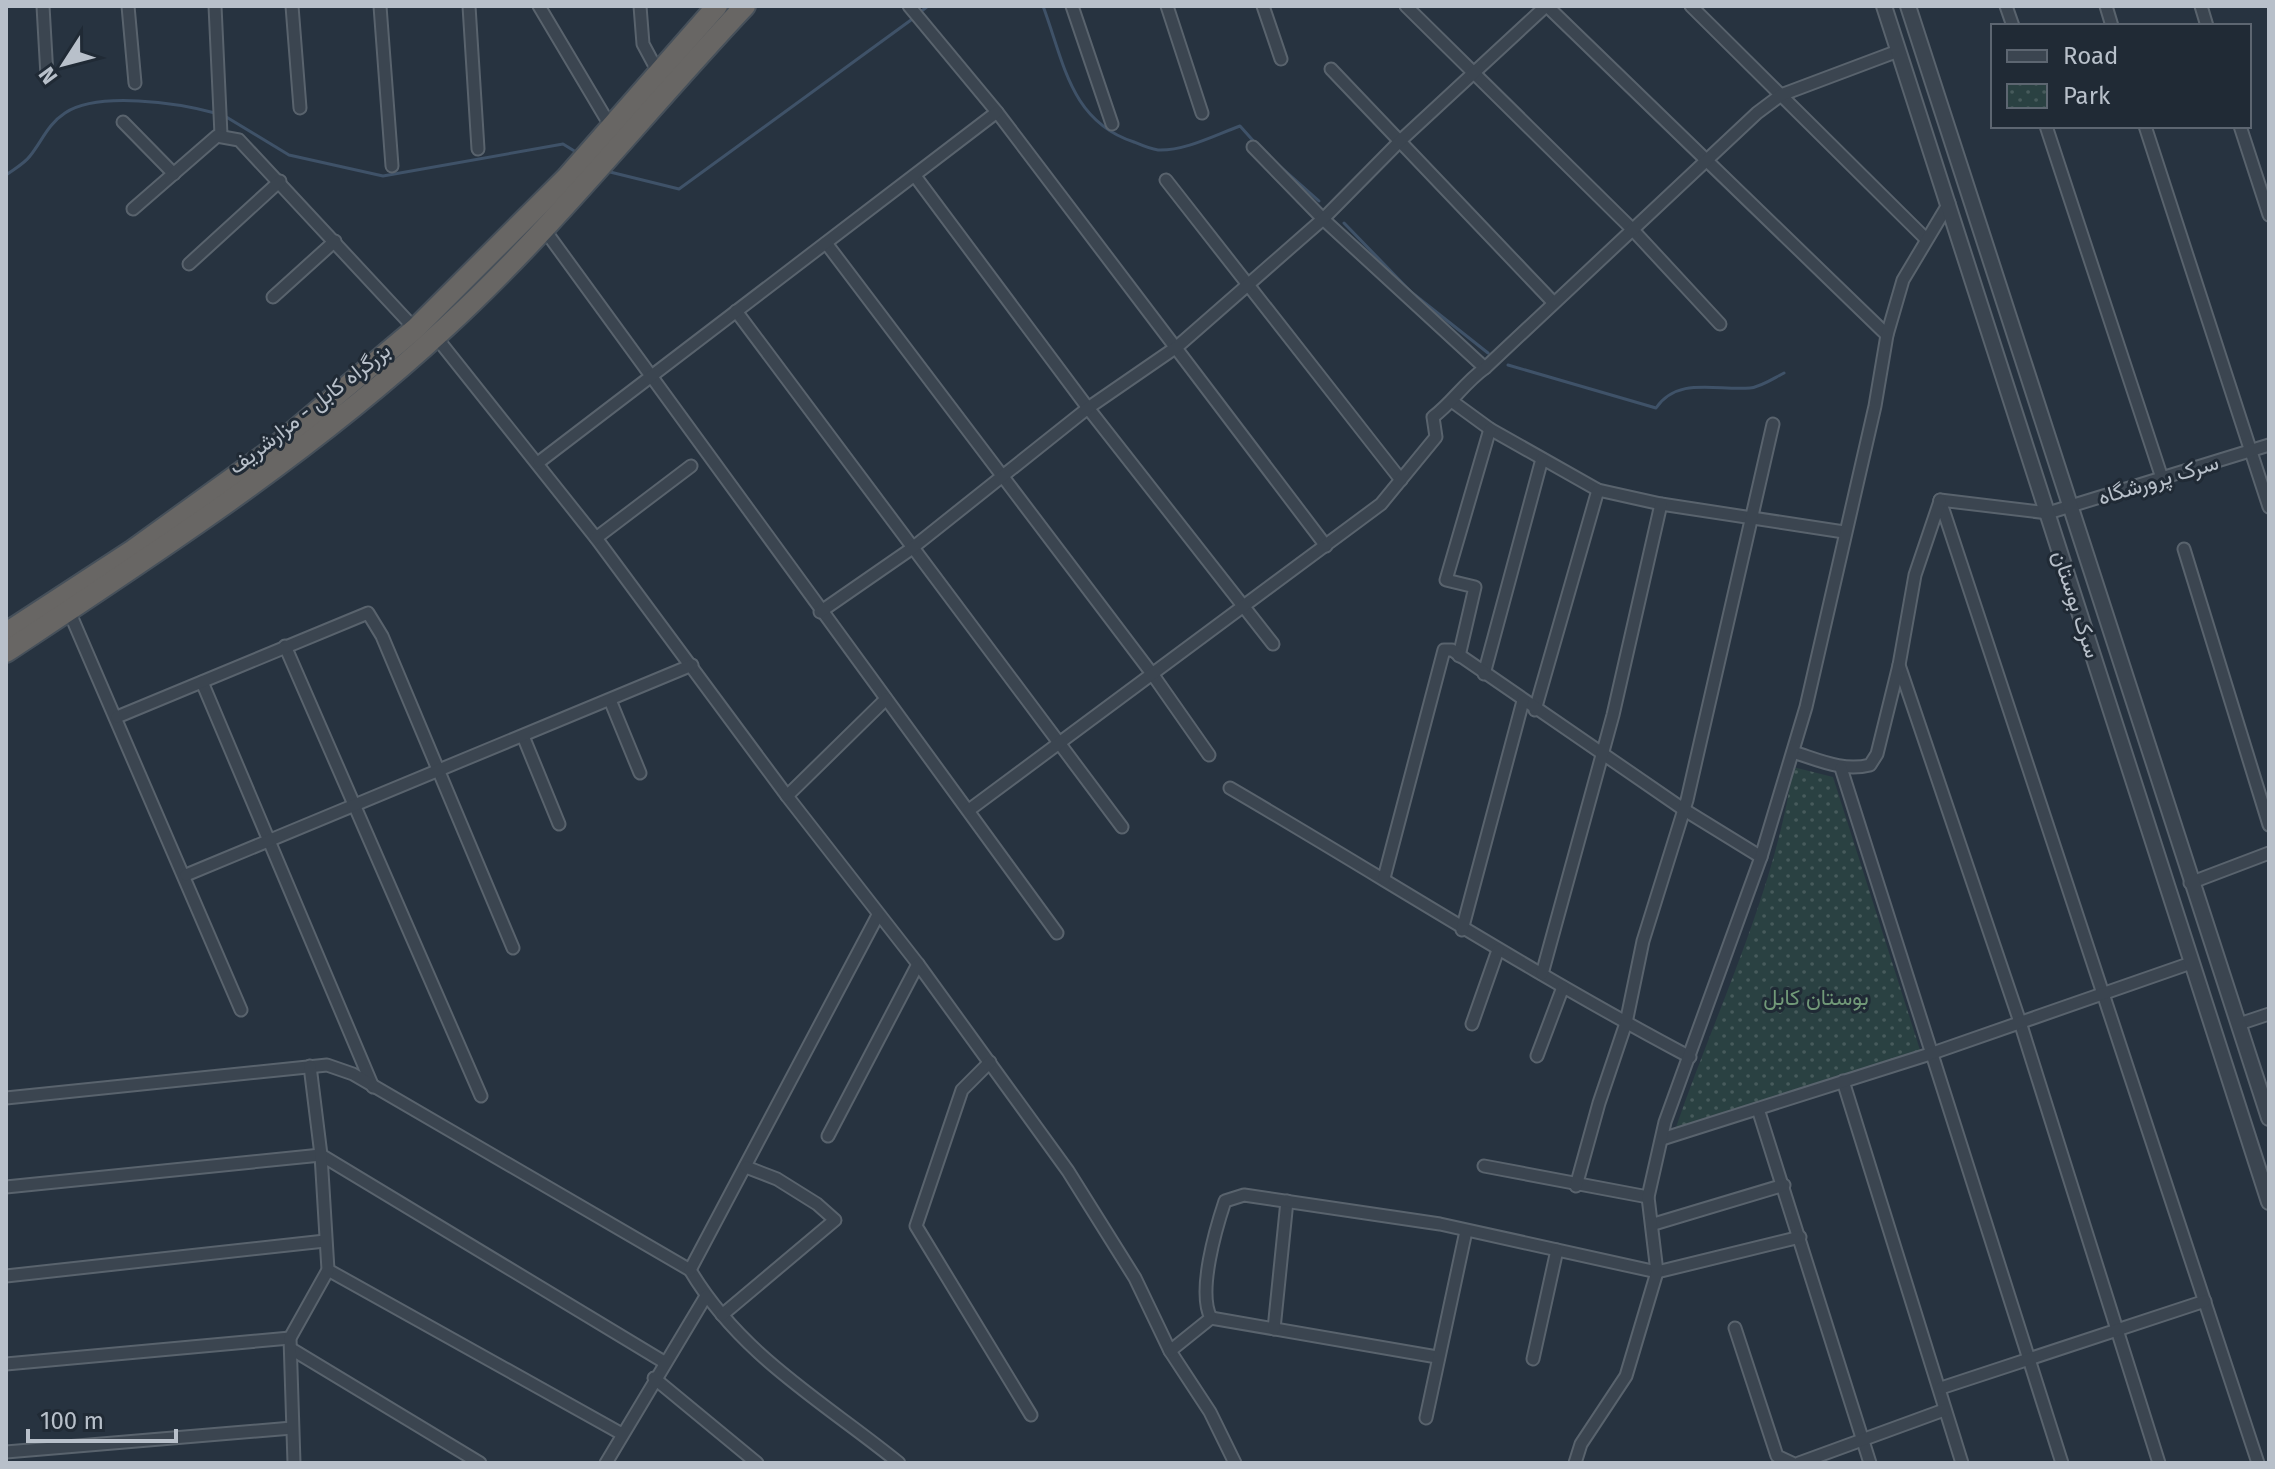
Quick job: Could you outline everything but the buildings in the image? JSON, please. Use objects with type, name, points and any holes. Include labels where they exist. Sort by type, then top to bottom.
[{"type":"highway","points":[[600,153],[611,127],[717,6]]},
{"type":"highway","points":[[600,153],[745,6]]},
{"type":"highway","name":"بزرگراه کابل - مزارشریف","points":[[7,644],[204,509],[291,458],[439,325],[533,230],[600,153]]},
{"type":"highway","name":"بزرگراه کابل - مزارشریف","points":[[7,644],[69,611],[204,509],[415,329],[439,325]]},
{"type":"street","points":[[43,6],[47,76]]},
{"type":"street","points":[[128,6],[135,83]]},
{"type":"street","points":[[133,209],[221,131],[215,6]]},
{"type":"street","points":[[292,6],[300,108]]},
{"type":"street","points":[[380,6],[392,166]]},
{"type":"street","points":[[469,6],[478,149]]},
{"type":"street","points":[[539,6],[611,127]]},
{"type":"street","points":[[640,6],[643,44],[658,72]]},
{"type":"street","points":[[909,6],[997,112],[1178,346],[1326,546]]},
{"type":"street","points":[[1072,6],[1112,124]]},
{"type":"street","points":[[1167,6],[1202,113]]},
{"type":"street","points":[[1263,6],[1281,59]]},
{"type":"street","points":[[1406,6],[1632,229],[1720,324]]},
{"type":"street","points":[[820,612],[911,549],[1088,408],[1178,346],[1323,219],[1400,141],[1547,6],[1887,335]]},
{"type":"street","points":[[1691,6],[1926,239]]},
{"type":"street","name":"سرک بوستان","points":[[1884,6],[2269,1202]]},
{"type":"street","name":"سرک بوستان","points":[[1908,6],[2190,883],[2269,1118]]},
{"type":"street","points":[[969,810],[1381,504],[1436,437],[1433,417],[1453,402],[1466,382],[1485,368],[1552,301],[1757,113],[1781,95],[1898,51]]},
{"type":"street","points":[[1331,69],[1552,301]]},
{"type":"street","points":[[539,462],[997,112]]},
{"type":"street","points":[[123,122],[174,174]]},
{"type":"street","points":[[2047,128],[2162,478]]},
{"type":"street","points":[[2146,128],[2269,507]]},
{"type":"street","points":[[2241,128],[2269,215]]},
{"type":"street","points":[[221,131],[244,143],[415,329]]},
{"type":"street","points":[[1253,147],[1323,219],[1485,368]]},
{"type":"street","points":[[915,176],[1088,408],[1273,644]]},
{"type":"street","points":[[1166,180],[1401,480]]},
{"type":"street","points":[[189,264],[280,181]]},
{"type":"street","points":[[1575,1463],[1581,1444],[1626,1376],[1657,1272],[1654,1224],[1648,1197],[1662,1139],[1761,857],[1793,752],[1872,419],[1887,335],[1903,280],[1949,203]]},
{"type":"street","points":[[533,230],[649,375],[1057,933]]},
{"type":"street","points":[[273,297],[335,241]]},
{"type":"street","points":[[826,243],[1153,675],[1209,755]]},
{"type":"street","points":[[736,311],[911,549],[1122,827]]},
{"type":"street","points":[[439,325],[787,796],[918,964],[1068,1171],[1135,1278],[1170,1351],[1210,1412],[1235,1463]]},
{"type":"street","points":[[1453,402],[1490,429],[1598,490],[1661,504],[1752,515],[1844,532]]},
{"type":"street","points":[[1576,1186],[1626,1023],[1643,941],[1683,809],[1773,424]]},
{"type":"street","points":[[1459,656],[1475,587],[1446,580],[1490,429]]},
{"type":"street","name":"سرک پرورشگاه","points":[[2048,513],[2269,445]]},
{"type":"street","points":[[1484,674],[1542,459]]},
{"type":"street","points":[[596,538],[691,466]]},
{"type":"street","points":[[1535,710],[1598,490]]},
{"type":"street","points":[[1940,500],[2048,513]]},
{"type":"street","points":[[1793,752],[1841,768],[1870,765],[1877,754],[1899,665],[1915,575],[1940,500]]},
{"type":"street","points":[[1940,500],[2258,1463]]},
{"type":"street","points":[[1542,974],[1613,715],[1661,504]]},
{"type":"street","points":[[2184,549],[2269,825]]},
{"type":"street","points":[[69,611],[186,875],[241,1010]]},
{"type":"street","points":[[117,717],[285,646],[368,613],[372,615],[513,948]]},
{"type":"street","points":[[285,646],[481,1096]]},
{"type":"street","points":[[1384,878],[1444,650],[1452,650],[1535,710],[1761,857]]},
{"type":"street","points":[[186,875],[357,807],[692,665]]},
{"type":"street","points":[[1899,665],[2020,1022],[2159,1463]]},
{"type":"street","points":[[202,682],[373,1087]]},
{"type":"street","points":[[787,796],[886,699]]},
{"type":"street","points":[[610,700],[640,773]]},
{"type":"street","points":[[1462,930],[1523,701]]},
{"type":"street","points":[[523,736],[559,824]]},
{"type":"street","points":[[1841,768],[2062,1463]]},
{"type":"street","points":[[1230,788],[1384,878],[1462,930],[1690,1057]]},
{"type":"street","points":[[2190,883],[2269,853]]},
{"type":"street","points":[[690,1270],[878,915]]},
{"type":"street","points":[[1472,1024],[1498,950]]},
{"type":"street","points":[[1662,1139],[1930,1054],[2191,963]]},
{"type":"street","points":[[828,1136],[918,964]]},
{"type":"street","points":[[2198,983],[2221,976]]},
{"type":"street","points":[[1537,1056],[1563,987]]},
{"type":"street","points":[[2239,1024],[2269,1014]]},
{"type":"street","points":[[990,1062],[962,1090],[916,1226],[1031,1415]]},
{"type":"street","points":[[6,1098],[310,1066],[327,1065],[353,1074],[690,1270],[722,1315],[792,1385],[899,1463]]},
{"type":"street","points":[[297,1461],[292,1428],[291,1344],[328,1270],[321,1155],[310,1066]]},
{"type":"street","points":[[1843,1081],[1962,1463]]},
{"type":"street","points":[[1758,1109],[1870,1463]]},
{"type":"street","points":[[6,1187],[321,1155],[664,1362]]},
{"type":"street","points":[[1484,1166],[1576,1186],[1648,1197]]},
{"type":"street","points":[[722,1315],[835,1220],[817,1204],[777,1179],[746,1167]]},
{"type":"street","points":[[1654,1224],[1784,1185]]},
{"type":"street","points":[[1211,1318],[1207,1304],[1214,1233],[1225,1201],[1244,1195],[1466,1231],[1657,1272],[1800,1237]]},
{"type":"street","points":[[1274,1329],[1287,1201]]},
{"type":"street","points":[[1426,1418],[1466,1231]]},
{"type":"street","points":[[6,1276],[325,1241]]},
{"type":"street","points":[[1533,1359],[1557,1250]]},
{"type":"street","points":[[328,1270],[622,1434]]},
{"type":"street","points":[[611,1461],[622,1434],[654,1378],[706,1296]]},
{"type":"street","points":[[1941,1388],[2205,1301]]},
{"type":"street","points":[[1170,1351],[1211,1318],[1437,1357]]},
{"type":"street","points":[[1735,1328],[1772,1446],[1777,1456],[1792,1463]]},
{"type":"street","points":[[6,1364],[291,1344],[480,1463]]},
{"type":"street","points":[[654,1378],[757,1463]]},
{"type":"street","points":[[1799,1463],[1944,1410]]},
{"type":"street","points":[[6,1452],[292,1428]]},
{"type":"green space","name":"بوستان کابل","points":[[1793,767],[1833,777],[1921,1053],[1674,1133],[1773,861]]},
{"type":"waterway","points":[[919,13],[928,6]]},
{"type":"waterway","points":[[1043,6],[1072,87],[1096,120],[1113,132],[1149,148],[1168,150],[1240,126],[1257,145]]},
{"type":"waterway","points":[[606,171],[679,189],[911,20]]},
{"type":"waterway","points":[[6,175],[28,159],[59,117],[79,106],[97,102],[138,101],[215,113]]},
{"type":"waterway","points":[[223,115],[289,155],[383,176],[563,144],[576,152]]},
{"type":"waterway","points":[[1274,161],[1319,201]]},
{"type":"waterway","points":[[1344,223],[1411,292],[1488,353]]},
{"type":"waterway","points":[[1508,365],[1656,408],[1665,398],[1687,388],[1750,388],[1784,373]]}]
